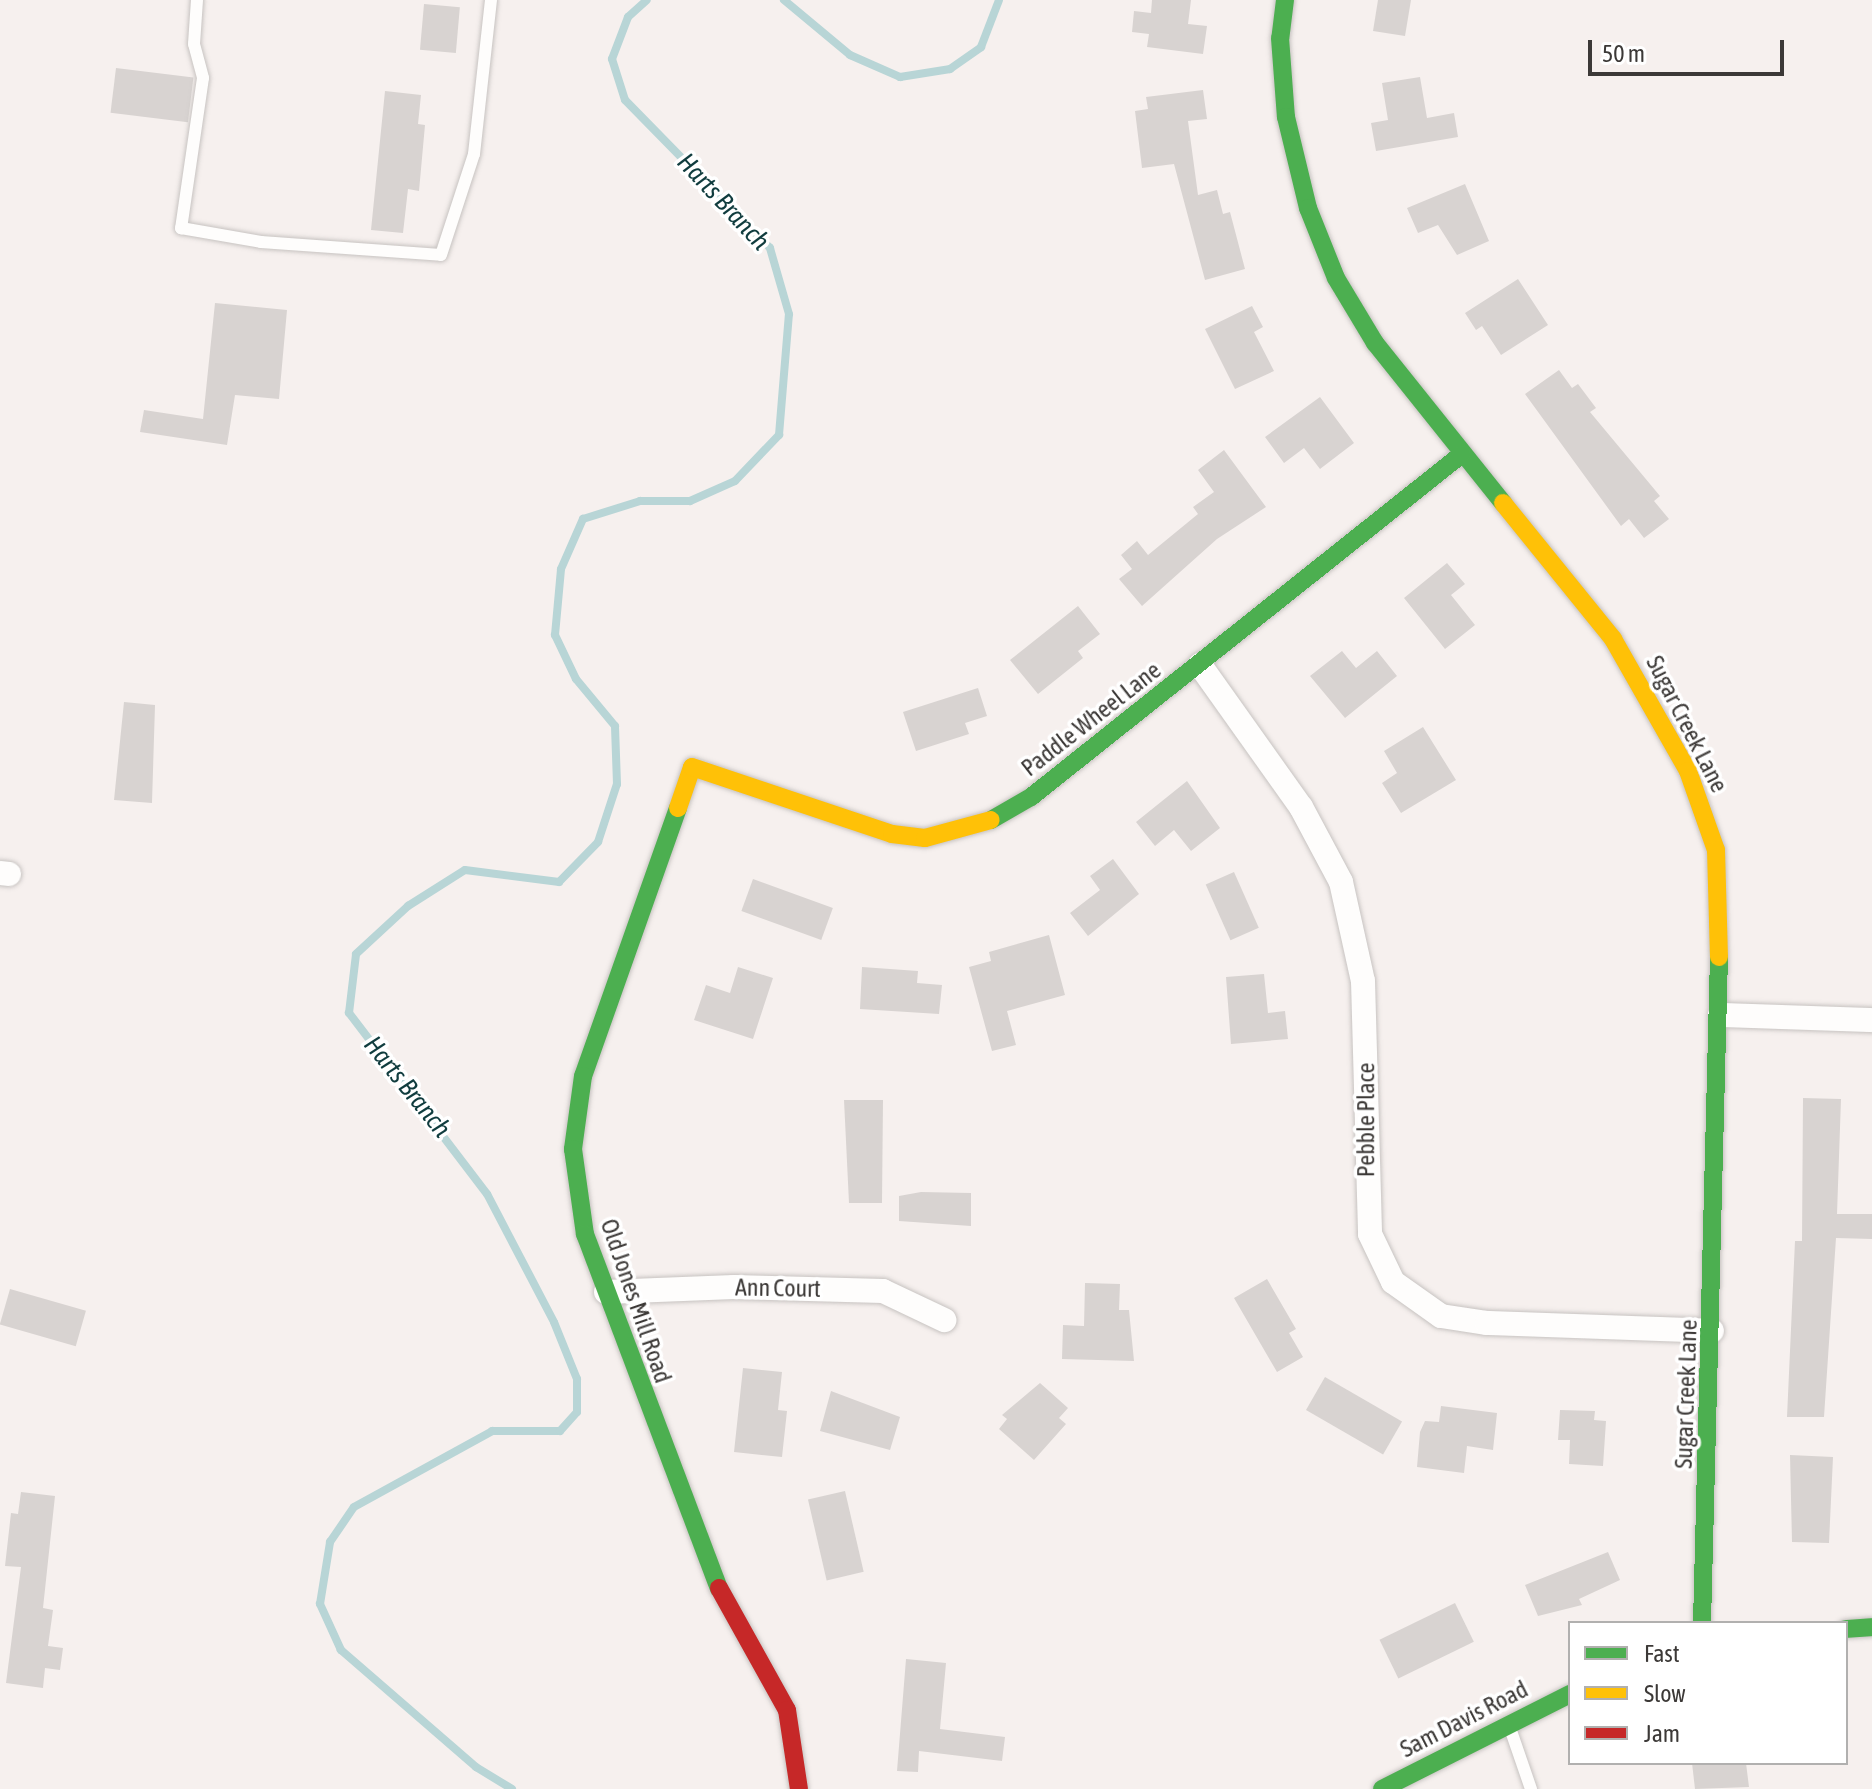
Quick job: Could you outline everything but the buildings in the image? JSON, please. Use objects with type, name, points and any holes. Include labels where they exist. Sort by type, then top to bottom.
[{"type":"street","name":"Sugar Creek Lane","points":[[1285,0],[1280,38],[1286,117],[1321,245],[1375,343],[1613,639],[1688,771],[1716,850],[1720,1015],[1702,1621]]},
{"type":"street","name":"Paddle Wheel Lane","points":[[692,767],[853,825],[925,838],[954,835],[1031,797],[1462,454]]},
{"type":"street","name":"Pebble Place","points":[[1200,665],[1301,807],[1341,882],[1363,981],[1370,1234],[1393,1282],[1441,1316],[1472,1321],[1712,1331]]},
{"type":"street","name":"Old Jones Mill Road","points":[[692,767],[597,1033],[577,1108],[577,1195],[606,1292],[711,1573],[787,1710],[799,1789]]},
{"type":"street","points":[[1720,1015],[1872,1020]]},
{"type":"street","name":"Ann Court","points":[[606,1292],[734,1287],[883,1291],[944,1320]]},
{"type":"street","points":[[1848,1629],[1872,1627]]},
{"type":"street","name":"Sam Davis Road","points":[[1382,1789],[1568,1695]]},
{"type":"lane","points":[[197,0],[194,44],[203,78],[181,228],[261,242],[441,255],[474,154],[491,0]]},
{"type":"lane","points":[[1508,1723],[1531,1789]]},
{"type":"waterway","name":"Harts Branch","points":[[512,1789],[476,1767],[341,1650],[320,1604],[330,1542],[354,1507],[492,1431],[560,1431],[577,1412],[577,1379],[554,1322],[487,1194],[349,1013],[356,954],[408,906],[465,870],[559,882],[598,842],[617,784],[615,726],[576,679],[555,635],[561,569],[583,519],[640,501],[690,501],[735,481],[779,435],[789,314],[770,248],[625,100],[612,59],[628,17],[647,0]]},
{"type":"waterway","name":"Harts Branch","points":[[784,0],[850,55],[900,77],[950,69],[981,47],[999,0]]},
{"type":"traffic: fast","points":[[1285,0],[1280,38],[1286,117],[1308,208],[1336,278],[1375,343],[1503,503]]},
{"type":"traffic: fast","points":[[991,820],[1031,797],[1462,454]]},
{"type":"traffic: fast","points":[[678,808],[583,1076],[573,1149],[585,1234],[719,1588]]},
{"type":"traffic: fast","points":[[1702,1621],[1719,957]]},
{"type":"traffic: fast","points":[[1848,1629],[1872,1627]]},
{"type":"traffic: fast","points":[[1382,1789],[1568,1695]]},
{"type":"traffic: slow","points":[[1503,503],[1613,639],[1688,771],[1716,850],[1719,957]]},
{"type":"traffic: slow","points":[[678,808],[692,767],[892,834],[925,838],[991,820]]},
{"type":"traffic: jam","points":[[719,1588],[787,1710],[799,1789]]}]
